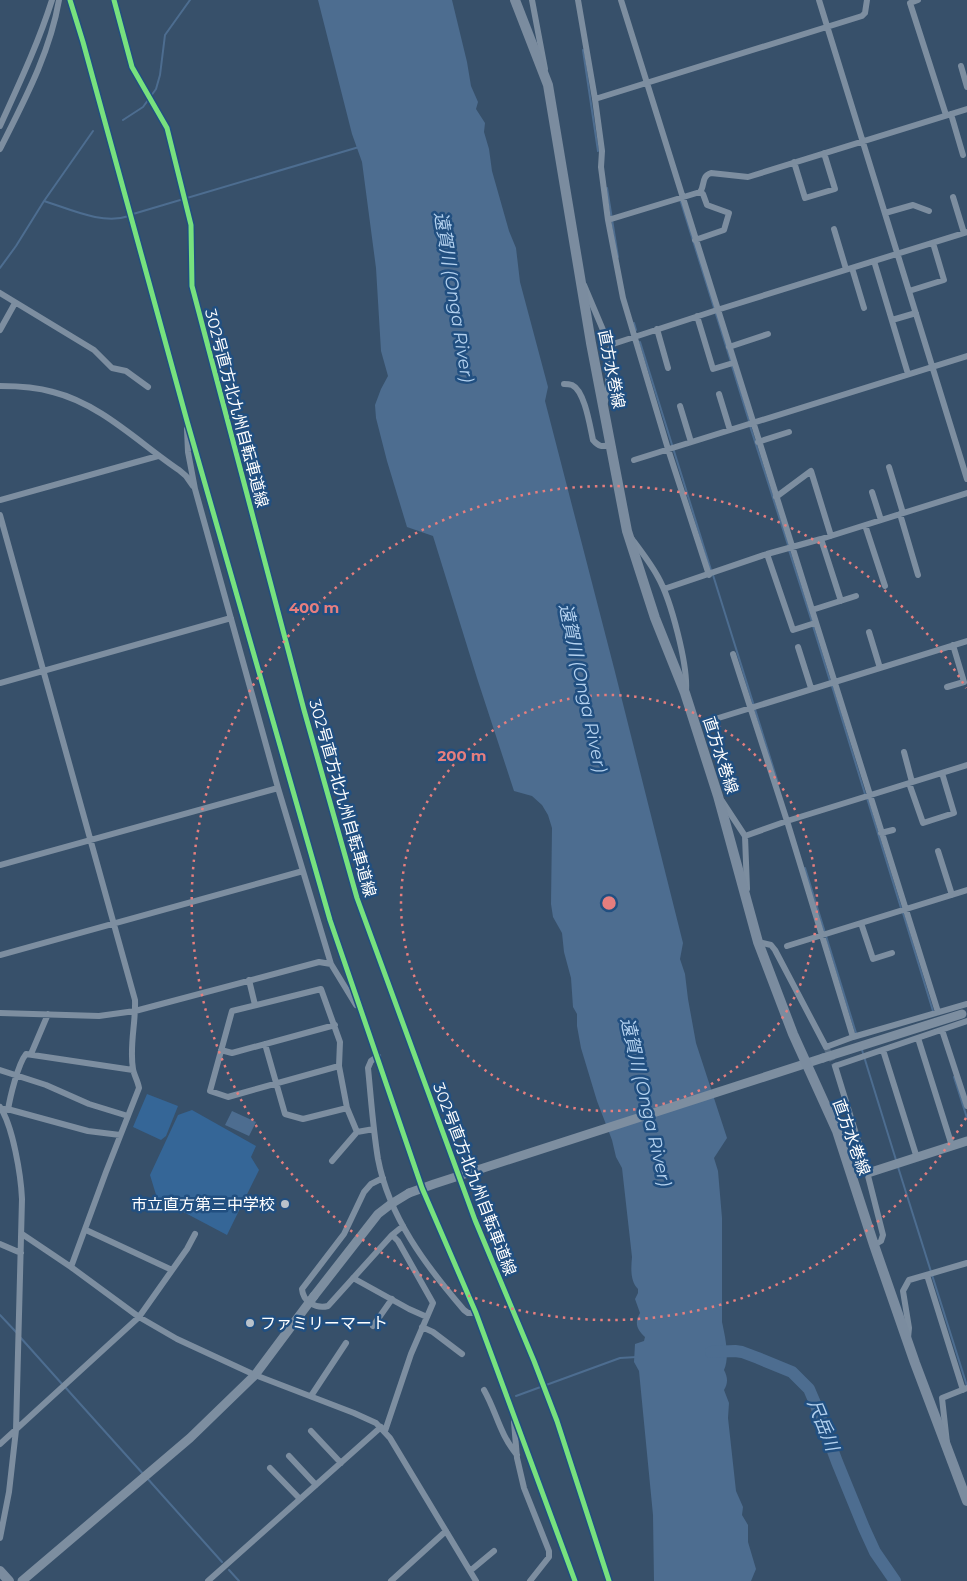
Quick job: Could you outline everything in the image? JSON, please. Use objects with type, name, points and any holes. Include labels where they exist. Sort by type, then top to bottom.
[{"type":"main road","name":"直方水巻線","points":[[515,0],[548,85],[591,343],[627,531],[655,618],[686,693],[718,796],[758,942],[803,1064],[837,1131],[874,1246],[947,1451],[967,1501]]},
{"type":"main road","points":[[0,1571],[9,1581]]},
{"type":"street","points":[[0,126],[28,64],[52,0]]},
{"type":"street","points":[[0,149],[48,47],[54,28],[59,0]]},
{"type":"street","points":[[70,0],[187,421],[330,920],[422,1188],[476,1313],[574,1581]]},
{"type":"street","points":[[532,0],[548,85]]},
{"type":"street","points":[[578,0],[595,99],[602,151],[601,167],[623,298],[711,574]]},
{"type":"street","points":[[621,0],[645,84],[776,497],[789,548],[812,610],[813,624],[867,796],[881,833],[935,1013]]},
{"type":"street","points":[[818,0],[967,479]]},
{"type":"street","points":[[595,99],[862,16],[865,13],[867,0]]},
{"type":"street","points":[[918,0],[910,3],[963,156]]},
{"type":"street","points":[[960,66],[967,87]]},
{"type":"street","points":[[611,220],[700,192],[707,174],[748,177],[967,109]]},
{"type":"street","points":[[794,162],[805,198],[835,189],[824,153]]},
{"type":"street","points":[[695,240],[724,230],[729,213],[707,205],[703,194],[700,192]]},
{"type":"street","points":[[604,408],[608,384],[610,349],[613,344],[716,310],[966,233],[953,196]]},
{"type":"street","points":[[885,213],[913,205],[929,212]]},
{"type":"street","points":[[834,230],[864,308]]},
{"type":"street","points":[[909,291],[944,280],[933,243]]},
{"type":"street","points":[[874,261],[908,374]]},
{"type":"street","points":[[581,278],[603,330],[613,344]]},
{"type":"street","points":[[0,293],[94,350],[112,368],[126,370],[148,387]]},
{"type":"street","points":[[0,330],[15,303]]},
{"type":"street","points":[[892,320],[916,313]]},
{"type":"street","points":[[697,316],[714,370],[732,363]]},
{"type":"street","points":[[657,329],[668,368]]},
{"type":"street","points":[[728,347],[768,334]]},
{"type":"street","points":[[634,460],[967,356]]},
{"type":"street","points":[[564,384],[572,385],[582,398],[593,440],[597,446],[610,445]]},
{"type":"street","points":[[0,386],[53,392],[85,404],[101,413],[186,476],[195,488]]},
{"type":"street","points":[[719,394],[730,430]]},
{"type":"street","points":[[680,406],[691,442]]},
{"type":"street","points":[[187,421],[188,452],[195,488],[278,788],[331,964],[363,1019]]},
{"type":"street","points":[[758,442],[789,432]]},
{"type":"street","points":[[0,500],[158,456]]},
{"type":"street","points":[[889,467],[918,575]]},
{"type":"street","points":[[776,497],[811,471],[831,536]]},
{"type":"street","points":[[872,492],[881,520]]},
{"type":"street","points":[[664,589],[767,554],[967,493]]},
{"type":"street","points":[[0,515],[135,1000],[136,1011],[132,1043],[133,1070],[139,1088],[71,1267]]},
{"type":"street","points":[[865,525],[885,586]]},
{"type":"street","points":[[627,531],[658,576],[664,589],[685,670],[686,693]]},
{"type":"street","points":[[821,539],[841,601]]},
{"type":"street","points":[[767,554],[792,630],[813,624]]},
{"type":"street","points":[[812,610],[856,596]]},
{"type":"street","points":[[0,683],[231,618]]},
{"type":"street","points":[[869,632],[880,668]]},
{"type":"street","points":[[712,720],[967,641]]},
{"type":"street","points":[[947,687],[964,682],[953,645]]},
{"type":"street","points":[[798,647],[811,688]]},
{"type":"street","points":[[733,654],[753,707],[856,1036]]},
{"type":"street","points":[[904,752],[923,823],[954,813],[942,773]]},
{"type":"street","points":[[745,836],[788,820],[967,765]]},
{"type":"street","points":[[0,865],[278,788]]},
{"type":"street","points":[[718,796],[745,836],[747,900]]},
{"type":"street","points":[[881,833],[893,830]]},
{"type":"street","points":[[938,851],[952,895]]},
{"type":"street","points":[[0,955],[303,871]]},
{"type":"street","points":[[787,946],[967,890]]},
{"type":"street","points":[[861,923],[873,959],[892,953]]},
{"type":"street","points":[[758,942],[771,945],[775,950],[826,1047],[856,1036],[967,1004]]},
{"type":"street","points":[[0,1013],[99,1016],[136,1011],[319,962],[331,964]]},
{"type":"street","points":[[249,980],[255,1005]]},
{"type":"street","points":[[339,1066],[228,1097],[210,1091],[232,1011],[321,989],[340,1042],[339,1066],[347,1108],[357,1132]]},
{"type":"street","points":[[31,1054],[48,1014]]},
{"type":"street","points":[[22,1581],[190,1438],[255,1375],[378,1214],[409,1193],[803,1064],[965,1016]]},
{"type":"street","points":[[874,1246],[881,1241],[883,1235],[868,1173],[835,1066],[940,1031],[965,1016]]},
{"type":"street","points":[[221,1050],[232,1053],[335,1025]]},
{"type":"street","points":[[940,1031],[967,1106]]},
{"type":"street","points":[[918,1038],[952,1146]]},
{"type":"street","points":[[265,1044],[285,1114],[304,1119],[347,1108]]},
{"type":"street","points":[[883,1050],[917,1158]]},
{"type":"street","points":[[0,1538],[9,1492],[16,1430],[22,1234],[21,1178],[3,1109],[26,1054],[133,1070]]},
{"type":"street","points":[[378,1056],[371,1061],[368,1068],[378,1160],[383,1178],[403,1226],[416,1249],[464,1310],[468,1313],[476,1313]]},
{"type":"street","points":[[0,1070],[46,1085],[89,1104],[128,1116]]},
{"type":"street","points":[[3,1109],[88,1131],[120,1135]]},
{"type":"street","points":[[332,1161],[357,1132],[374,1129]]},
{"type":"street","points":[[868,1173],[967,1141]]},
{"type":"street","points":[[312,1299],[306,1299],[302,1289],[344,1234],[364,1192],[371,1184],[383,1178]]},
{"type":"street","points":[[312,1299],[318,1307],[328,1306],[392,1235],[403,1226]]},
{"type":"street","points":[[86,1230],[172,1270]]},
{"type":"street","points":[[22,1234],[139,1317],[177,1339],[255,1375],[376,1422],[383,1429],[476,1581]]},
{"type":"street","points":[[0,1444],[139,1317],[187,1249],[195,1234]]},
{"type":"street","points":[[208,1581],[341,1463],[383,1429],[411,1354],[433,1304],[398,1241],[392,1235]]},
{"type":"street","points":[[0,1244],[21,1253]]},
{"type":"street","points":[[908,1342],[909,1328],[903,1291],[909,1280],[967,1263]]},
{"type":"street","points":[[930,1274],[965,1389],[942,1398],[947,1432],[947,1451]]},
{"type":"street","points":[[353,1278],[427,1317]]},
{"type":"street","points":[[373,1326],[392,1299]]},
{"type":"street","points":[[422,1327],[433,1332],[462,1354]]},
{"type":"street","points":[[311,1396],[346,1342]]},
{"type":"street","points":[[484,1390],[502,1434],[517,1455]]},
{"type":"street","points":[[514,1414],[517,1455],[524,1488],[549,1551],[549,1557],[530,1581]]},
{"type":"street","points":[[311,1432],[341,1463]]},
{"type":"street","points":[[289,1456],[316,1485]]},
{"type":"street","points":[[270,1468],[300,1499]]},
{"type":"street","points":[[391,1581],[446,1531]]},
{"type":"street","points":[[470,1571],[494,1551]]},
{"type":"shaded area","points":[[147,1094],[178,1106],[166,1136],[161,1140],[133,1127]]},
{"type":"shaded area","points":[[192,1110],[256,1146],[251,1157],[259,1170],[227,1235],[157,1198],[150,1175],[178,1115]]},
{"type":"water","name":"遠賀川 (Onga River)","points":[[318,0],[452,0],[471,86],[478,102],[476,109],[485,123],[484,132],[492,171],[509,231],[516,248],[520,282],[548,387],[545,401],[683,943],[680,959],[685,974],[696,1043],[727,1138],[714,1158],[718,1171],[722,1218],[722,1322],[727,1353],[724,1370],[727,1380],[724,1390],[729,1403],[728,1418],[736,1491],[743,1507],[742,1515],[748,1525],[748,1542],[756,1569],[751,1581],[654,1581],[653,1515],[639,1371],[634,1362],[635,1344],[644,1341],[645,1337],[638,1329],[637,1323],[640,1313],[635,1299],[638,1289],[635,1286],[632,1274],[632,1257],[622,1168],[616,1157],[581,1048],[577,1014],[573,1007],[571,978],[564,952],[562,933],[553,917],[551,904],[552,828],[548,815],[542,805],[532,796],[514,791],[433,536],[407,527],[387,461],[376,418],[375,405],[388,376],[381,351],[376,268],[362,162],[352,134]]},
{"type":"water","points":[[232,1111],[256,1122],[249,1136],[225,1125]]},
{"type":"waterway","points":[[123,120],[143,107],[156,89],[160,75],[165,35],[190,0]]},
{"type":"waterway","points":[[583,50],[598,151]]},
{"type":"waterway","points":[[0,268],[93,131]]},
{"type":"waterway","points":[[133,214],[359,147]]},
{"type":"waterway","points":[[607,188],[618,257]]},
{"type":"waterway","points":[[680,199],[731,362]]},
{"type":"waterway","points":[[44,201],[75,212],[108,219],[129,216]]},
{"type":"waterway","points":[[634,323],[636,330]]},
{"type":"waterway","points":[[640,342],[711,570]]},
{"type":"waterway","points":[[732,366],[749,421]]},
{"type":"waterway","points":[[750,426],[788,545]]},
{"type":"waterway","points":[[789,550],[812,622]]},
{"type":"waterway","points":[[713,575],[778,783]]},
{"type":"waterway","points":[[813,626],[830,681]]},
{"type":"waterway","points":[[832,686],[865,794]]},
{"type":"waterway","points":[[867,798],[901,908]]},
{"type":"waterway","points":[[805,868],[856,1033]]},
{"type":"waterway","points":[[903,913],[933,1011]]},
{"type":"waterway","points":[[862,1050],[896,1160]]},
{"type":"waterway","points":[[954,1077],[967,1118]]},
{"type":"waterway","points":[[898,1167],[967,1386]]},
{"type":"waterway","points":[[0,1315],[17,1333]]},
{"type":"waterway","points":[[20,1337],[62,1384]]},
{"type":"waterway","name":"尺岳川","points":[[711,1352],[735,1351],[758,1358],[792,1372],[809,1389],[864,1528],[875,1552],[895,1581]]},
{"type":"waterway","points":[[516,1396],[620,1358],[637,1357]]},
{"type":"waterway","points":[[65,1387],[144,1475]]},
{"type":"waterway","points":[[147,1478],[222,1562]]},
{"type":"waterway","points":[[229,1570],[239,1581]]},
{"type":"tunnel","points":[[826,1047],[835,1066]]},
{"type":"cycle path","points":[[70,0],[187,421],[330,920],[422,1188],[476,1313],[575,1581]]},
{"type":"cycle path","name":"302号直方北九州自転車道線","points":[[114,0],[132,67],[167,128],[191,225],[192,286],[304,710],[357,898],[475,1220],[557,1421],[609,1581]]},
{"type":"place","name":"市立直方第三中学校","points":[[285,1204]]},
{"type":"place","name":"ファミリーマート","points":[[250,1323]]}]
